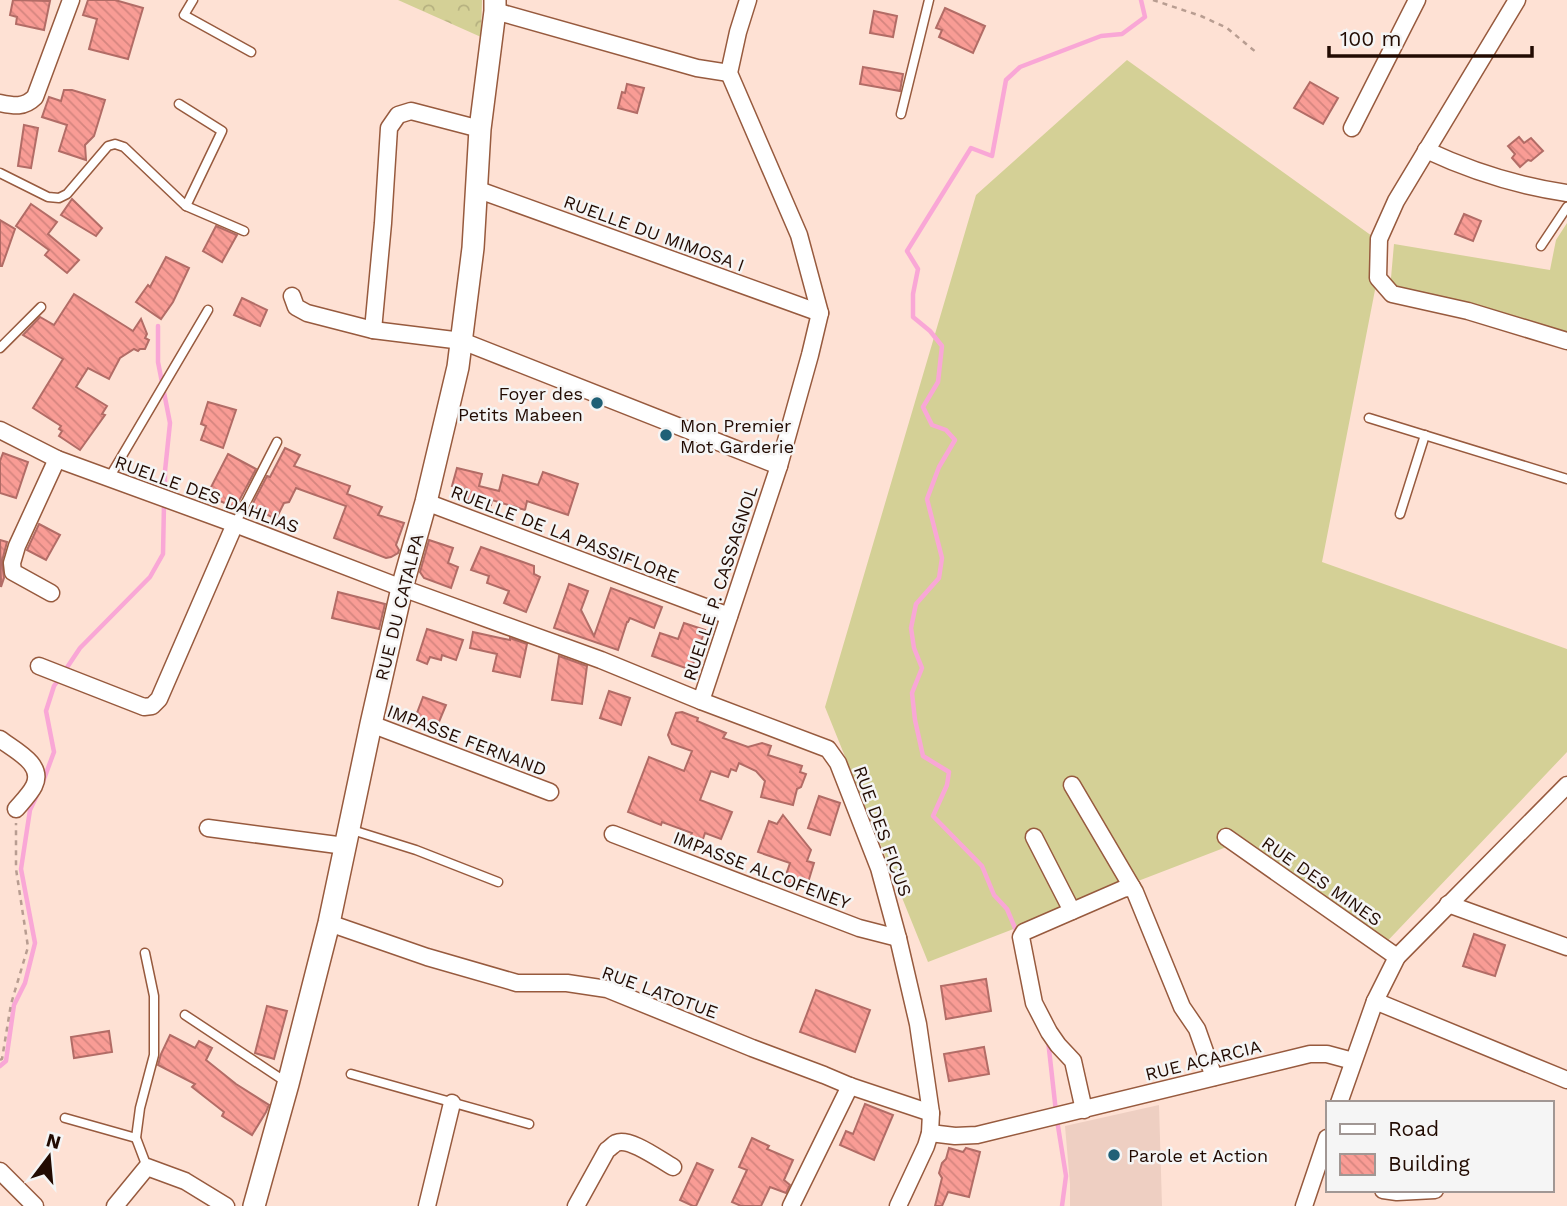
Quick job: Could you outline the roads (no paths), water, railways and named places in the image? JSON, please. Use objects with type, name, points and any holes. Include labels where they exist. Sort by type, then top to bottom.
[{"type":"street","points":[[0,103],[15,106],[28,104],[35,97],[71,0]]},
{"type":"street","points":[[495,6],[696,68],[729,73],[748,0]]},
{"type":"street","points":[[1352,128],[1417,0]]},
{"type":"street","points":[[1517,0],[1396,201],[1379,239],[1378,278],[1392,294],[1468,311],[1567,341]]},
{"type":"street","name":"RUE DU CATALPA","points":[[254,1206],[329,923],[402,588],[426,502],[458,367],[473,248],[480,129],[495,6]]},
{"type":"street","name":"RUELLE P. CASSAGNOL","points":[[701,701],[779,467],[820,313],[799,235],[729,73]]},
{"type":"street","points":[[373,330],[389,128],[398,115],[411,111],[480,129]]},
{"type":"street","points":[[1426,150],[1505,180],[1567,193]]},
{"type":"street","name":"RUELLE DU MIMOSA I","points":[[476,189],[820,313]]},
{"type":"street","points":[[292,296],[296,307],[307,313],[373,330],[462,341],[779,467]]},
{"type":"street","name":"RUELLE DES DAHLIAS","points":[[0,430],[57,458],[402,588]]},
{"type":"street","points":[[51,593],[13,572],[12,563],[17,546],[57,458]]},
{"type":"street","name":"RUELLE DE LA PASSIFLORE","points":[[426,502],[729,616]]},
{"type":"street","points":[[46,669],[144,707],[152,706],[159,699],[235,524]]},
{"type":"street","name":"RUE DES FICUS","points":[[402,588],[601,660],[828,750],[838,763],[879,868],[918,1024],[931,1113],[930,1133],[898,1206]]},
{"type":"street","name":"IMPASSE FERNAND","points":[[371,724],[550,792]]},
{"type":"street","points":[[0,739],[33,764],[36,773],[35,784],[16,809]]},
{"type":"street","points":[[1072,785],[1143,909],[1182,1007],[1197,1029],[1214,1077]]},
{"type":"street","points":[[1340,1101],[1375,1000],[1396,957],[1567,785]]},
{"type":"street","points":[[208,828],[347,838]]},
{"type":"street","name":"IMPASSE ALCOFENEY","points":[[613,834],[859,928],[898,938]]},
{"type":"street","points":[[1034,837],[1072,911]]},
{"type":"street","name":"RUE DES MINES","points":[[1226,837],[1396,957]]},
{"type":"street","points":[[1084,1110],[1073,1061],[1049,1032],[1034,1003],[1020,940],[1024,932],[1132,887]]},
{"type":"street","points":[[1448,904],[1567,947]]},
{"type":"street","name":"RUE LATOTUE","points":[[329,923],[426,957],[517,984],[567,983],[607,989],[850,1086],[931,1113]]},
{"type":"street","points":[[1375,1000],[1567,1080]]},
{"type":"street","name":"RUE ACARCIA","points":[[930,1133],[977,1135],[1310,1054],[1327,1054],[1353,1061]]},
{"type":"street","points":[[791,1206],[850,1086]]},
{"type":"street","points":[[427,1206],[452,1103]]},
{"type":"street","points":[[576,1206],[607,1150],[615,1143],[632,1143],[673,1167]]},
{"type":"street","points":[[1304,1206],[1321,1176],[1326,1144]]},
{"type":"street","points":[[115,1206],[148,1167],[185,1181],[226,1206]]},
{"type":"street","points":[[0,1171],[36,1206]]},
{"type":"lane","points":[[193,0],[184,15],[251,52]]},
{"type":"lane","points":[[901,114],[929,0]]},
{"type":"lane","points":[[179,104],[222,131],[186,206]]},
{"type":"lane","points":[[0,173],[48,197],[58,198],[66,194],[108,146],[115,144],[124,147],[186,206],[244,231]]},
{"type":"lane","points":[[1541,246],[1567,207]]},
{"type":"lane","points":[[0,348],[41,307]]},
{"type":"lane","points":[[109,478],[208,310]]},
{"type":"lane","points":[[1369,418],[1567,479]]},
{"type":"lane","points":[[1400,514],[1425,435]]},
{"type":"lane","points":[[235,524],[277,442]]},
{"type":"lane","points":[[347,838],[416,850],[498,882]]},
{"type":"lane","points":[[145,953],[154,996],[154,1055],[140,1108],[136,1138],[148,1167]]},
{"type":"lane","points":[[185,1015],[288,1083]]},
{"type":"lane","points":[[351,1074],[529,1124]]},
{"type":"lane","points":[[65,1118],[136,1138]]},
{"type":"waterway","points":[[1018,935],[1007,909],[994,895],[982,866],[933,816],[947,785],[949,772],[923,756],[915,720],[912,693],[922,668],[914,648],[911,628],[916,604],[939,578],[942,558],[927,499],[939,467],[955,440],[946,430],[932,425],[923,407],[938,382],[942,346],[930,331],[913,317],[913,294],[918,269],[907,251],[971,148],[992,156],[1006,80],[1020,67],[1101,36],[1122,34],[1145,17],[1141,0]]},
{"type":"waterway","points":[[158,326],[158,362],[170,423],[165,495]]},
{"type":"waterway","points":[[64,672],[80,648],[150,577],[163,554],[164,504]]},
{"type":"waterway","points":[[41,787],[54,752],[46,711],[59,679]]},
{"type":"waterway","points":[[0,1066],[6,1061],[14,1005],[25,983],[35,943],[21,869],[30,810],[37,795]]},
{"type":"waterway","points":[[1048,1040],[1056,1112]]},
{"type":"waterway","points":[[1057,1120],[1066,1176],[1062,1206]]},
{"type":"place","name":"Foyer des Petits Mabeen","points":[[597,403]]},
{"type":"place","name":"Mon Premier Mot Garderie","points":[[666,435]]},
{"type":"place","name":"Parole et Action","points":[[1114,1155]]}]
